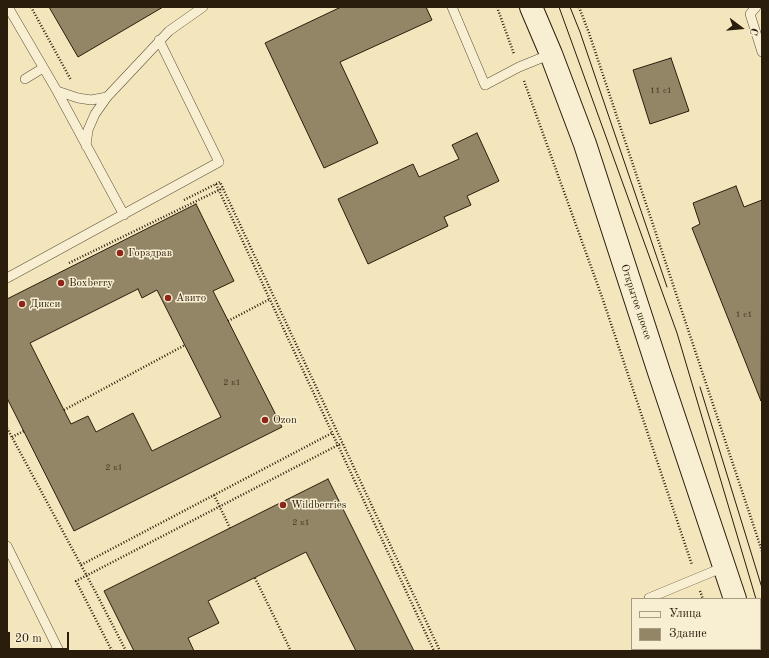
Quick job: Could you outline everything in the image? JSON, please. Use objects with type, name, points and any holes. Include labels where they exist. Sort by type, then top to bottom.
[{"type":"main road","name":"Открытое шоссе","points":[[531,7],[551,54],[585,144],[735,598]]},
{"type":"lane","points":[[8,7],[57,91],[124,215]]},
{"type":"lane","points":[[86,146],[88,130],[95,114],[106,97],[159,40],[169,31],[203,7]]},
{"type":"lane","points":[[452,7],[485,85],[519,67],[551,54]]},
{"type":"lane","points":[[756,7],[750,14],[762,52]]},
{"type":"lane","points":[[7,278],[219,162],[159,40]]},
{"type":"lane","points":[[25,79],[43,68]]},
{"type":"lane","points":[[57,91],[78,98],[91,100],[106,97]]},
{"type":"lane","points":[[7,546],[59,651]]},
{"type":"lane","points":[[649,598],[724,567]]},
{"type":"path","points":[[31,7],[72,82]]},
{"type":"path","points":[[497,7],[602,296],[684,537],[703,598]]},
{"type":"path","points":[[579,7],[597,56],[762,551]]},
{"type":"path","points":[[213,179],[434,651]]},
{"type":"path","points":[[64,266],[223,188],[440,651]]},
{"type":"path","points":[[228,321],[270,299]]},
{"type":"path","points":[[64,410],[185,345]]},
{"type":"path","points":[[7,428],[87,575],[126,651]]},
{"type":"path","points":[[12,437],[24,431]]},
{"type":"path","points":[[81,565],[332,433]]},
{"type":"path","points":[[112,651],[76,581],[342,442]]},
{"type":"path","points":[[214,495],[230,528]]},
{"type":"path","points":[[255,578],[291,651]]},
{"type":"building","points":[[49,7],[163,7],[78,57]]},
{"type":"building","points":[[341,7],[426,7],[432,20],[340,62],[378,143],[324,168],[265,43]]},
{"type":"building","points":[[671,58],[689,111],[650,124],[633,70]]},
{"type":"building","points":[[477,133],[499,181],[467,196],[471,205],[444,217],[448,226],[368,264],[338,199],[413,164],[419,177],[459,159],[452,145]]},
{"type":"building","points":[[736,186],[744,207],[762,200],[761,401],[692,228],[700,224],[693,203]]},
{"type":"building","points":[[196,204],[234,281],[213,291],[282,427],[74,531],[7,398],[7,299]],"holes":[[[138,289],[142,298],[157,290],[221,417],[152,451],[133,413],[96,432],[88,416],[71,424],[30,343]]]},
{"type":"building","points":[[328,479],[414,651],[356,651],[306,552],[208,601],[219,623],[188,638],[194,651],[134,651],[104,591]]},
{"type":"tram line","points":[[559,7],[677,333],[756,598]]},
{"type":"tram line","points":[[570,7],[580,32],[667,287]]},
{"type":"tram line","points":[[700,387],[762,588]]},
{"type":"place","name":"Горздрав","points":[[120,253]]},
{"type":"place","name":"Boxberry","points":[[61,283]]},
{"type":"place","name":"Авито","points":[[168,298]]},
{"type":"place","name":"Дикси","points":[[22,304]]},
{"type":"place","name":"Ozon","points":[[265,420]]},
{"type":"place","name":"Wildberries","points":[[283,505]]}]
